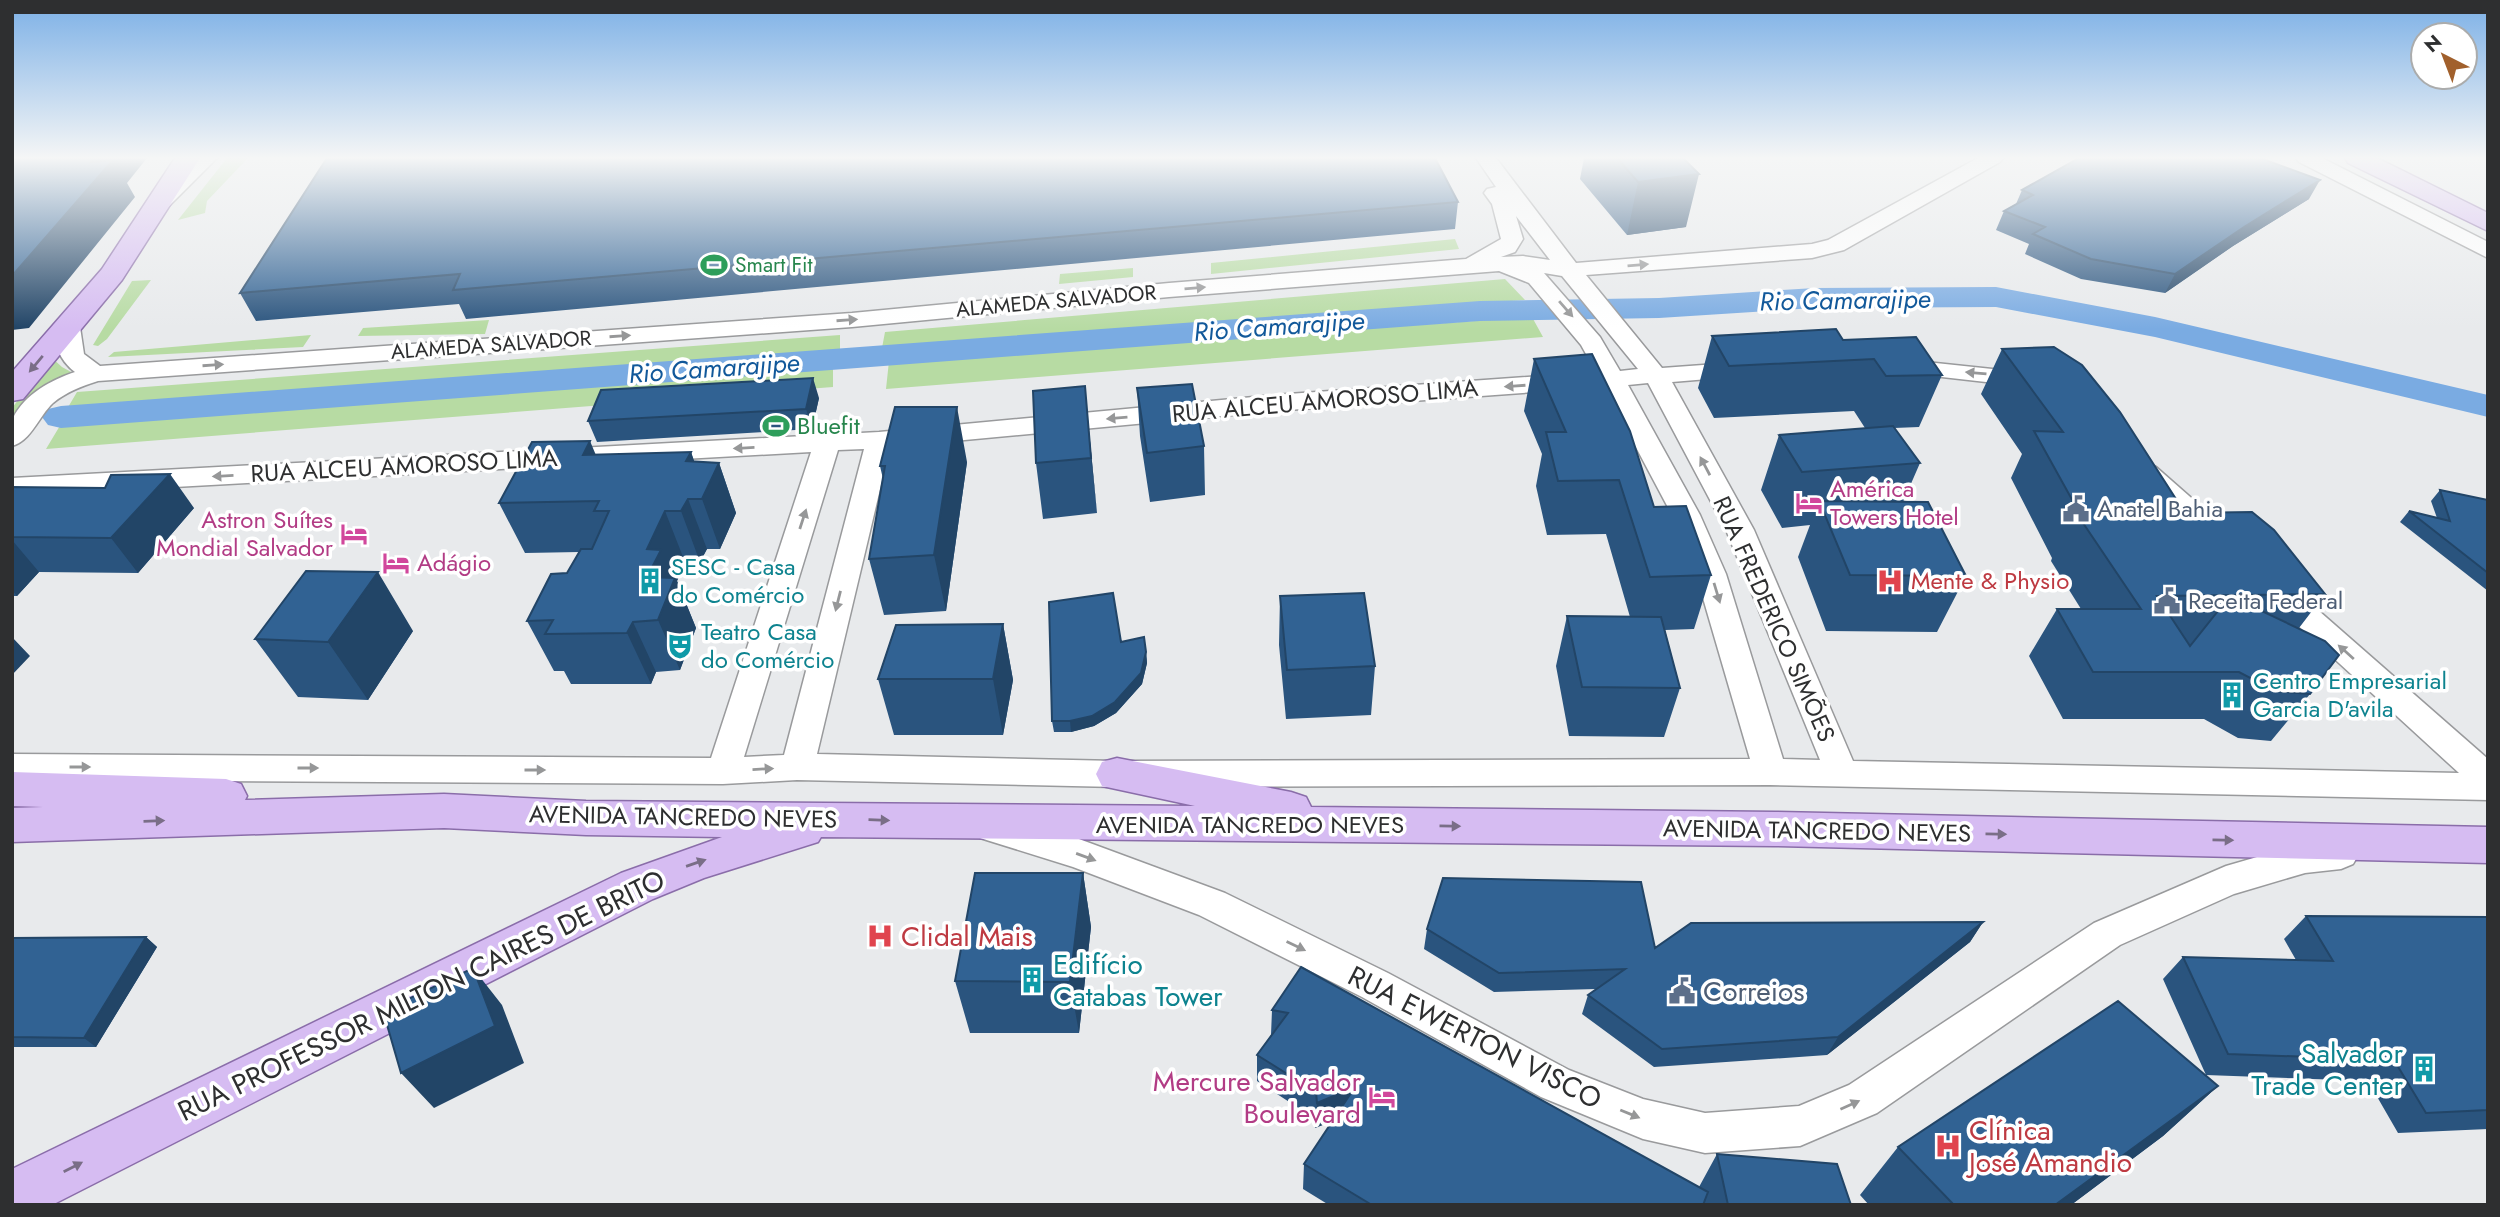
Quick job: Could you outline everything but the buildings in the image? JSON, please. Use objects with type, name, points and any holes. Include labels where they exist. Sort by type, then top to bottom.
[{"type":"main road","points":[[12,392],[112,274],[153,215]]},
{"type":"main road","points":[[2471,215],[2488,223]]},
{"type":"main road","points":[[1116,774],[1377,826]]},
{"type":"main road","points":[[12,789],[259,798],[444,811]]},
{"type":"main road","name":"AVENIDA TANCREDO NEVES","points":[[12,825],[444,811],[586,818],[840,818],[975,822],[1789,830],[2488,845]]},
{"type":"main road","name":"RUA PROFESSOR MILTON CAIRES DE BRITO","points":[[12,1198],[637,886],[694,863],[840,818]]},
{"type":"street","points":[[1449,267],[1492,256],[1507,247],[1512,239],[1505,215]]},
{"type":"street","points":[[1517,215],[1537,230]]},
{"type":"street","name":"RUA FREDERICO SIMÕES","points":[[1526,215],[1656,376],[1740,530],[1842,774]]},
{"type":"street","name":"ALAMEDA SALVADOR","points":[[12,438],[44,394],[95,374],[852,320],[1169,290],[1523,262],[1577,279],[1812,251],[1836,244],[1889,215]]},
{"type":"street","points":[[2417,215],[2488,251]]},
{"type":"street","name":"RUA FREDERICO SIMÕES","points":[[1488,265],[1520,271],[1537,278],[1592,342],[1613,378],[1686,515],[1712,574],[1770,772]]},
{"type":"street","points":[[68,327],[68,349],[72,358],[95,374]]},
{"type":"street","points":[[1874,365],[2022,377],[2049,389]]},
{"type":"street","name":"RUA ALCEU AMOROSO LIMA","points":[[12,487],[827,444],[1274,404],[1772,367]]},
{"type":"street","points":[[797,767],[879,440]]},
{"type":"street","points":[[723,771],[827,444]]},
{"type":"street","points":[[2130,458],[2488,779]]},
{"type":"street","name":"AVENIDA TANCREDO NEVES","points":[[12,767],[723,771],[797,767],[1116,774],[1770,772],[2488,787]]},
{"type":"street","name":"RUA EWERTON VISCO","points":[[975,822],[1079,854],[1212,904],[1375,985],[1555,1084],[1643,1119],[1705,1133],[1800,1126],[1863,1099],[2107,934],[2226,881],[2305,858],[2433,844]]},
{"type":"green space","points":[[182,215],[198,215],[178,220]]},
{"type":"green space","points":[[1455,239],[1459,249],[1211,274],[1211,263]]},
{"type":"green space","points":[[1133,268],[1133,277],[1059,284],[1060,274]]},
{"type":"green space","points":[[1505,279],[1525,300],[882,348],[885,332]]},
{"type":"green space","points":[[151,280],[107,339],[98,346],[93,345],[132,281]]},
{"type":"green space","points":[[1532,317],[1543,337],[886,389],[889,361]]},
{"type":"green space","points":[[489,320],[485,334],[358,336],[363,328]]},
{"type":"green space","points":[[311,335],[303,347],[108,357],[114,352]]},
{"type":"green space","points":[[840,335],[840,351],[67,409],[77,392]]},
{"type":"green space","points":[[51,357],[73,373],[12,426],[12,408]]},
{"type":"green space","points":[[833,367],[833,387],[46,449],[61,424]]},
{"type":"waterway","name":"Rio Camarajipe","points":[[61,417],[1480,311],[1659,308],[1815,298],[1996,297],[2155,327],[2488,406]]},
{"type":"place","name":"Smart Fit","points":[[714,265]]},
{"type":"place","name":"Bluefit","points":[[776,426]]},
{"type":"place","name":"América Towers Hotel","points":[[1809,503]]},
{"type":"place","name":"Anatel Bahia","points":[[2076,509]]},
{"type":"place","name":"Astron Suítes Mondial Salvador","points":[[354,534]]},
{"type":"place","name":"Adágio","points":[[396,563]]},
{"type":"place","name":"SESC - Casa do Comércio","points":[[650,581]]},
{"type":"place","name":"Mente & Physio","points":[[1890,581]]},
{"type":"place","name":"Receita Federal","points":[[2167,601]]},
{"type":"place","name":"Teatro Casa do Comércio","points":[[680,646]]},
{"type":"place","name":"Centro Empresarial Garcia D'avila","points":[[2232,695]]},
{"type":"place","name":"Clidal Mais","points":[[880,936]]},
{"type":"place","name":"Edifício Catabas Tower","points":[[1032,980]]},
{"type":"place","name":"Correios","points":[[1682,991]]},
{"type":"place","name":"Salvador Trade Center","points":[[2424,1069]]},
{"type":"place","name":"Mercure Salvador Boulevard","points":[[1382,1097]]},
{"type":"place","name":"Clínica José Amandio","points":[[1948,1146]]}]
